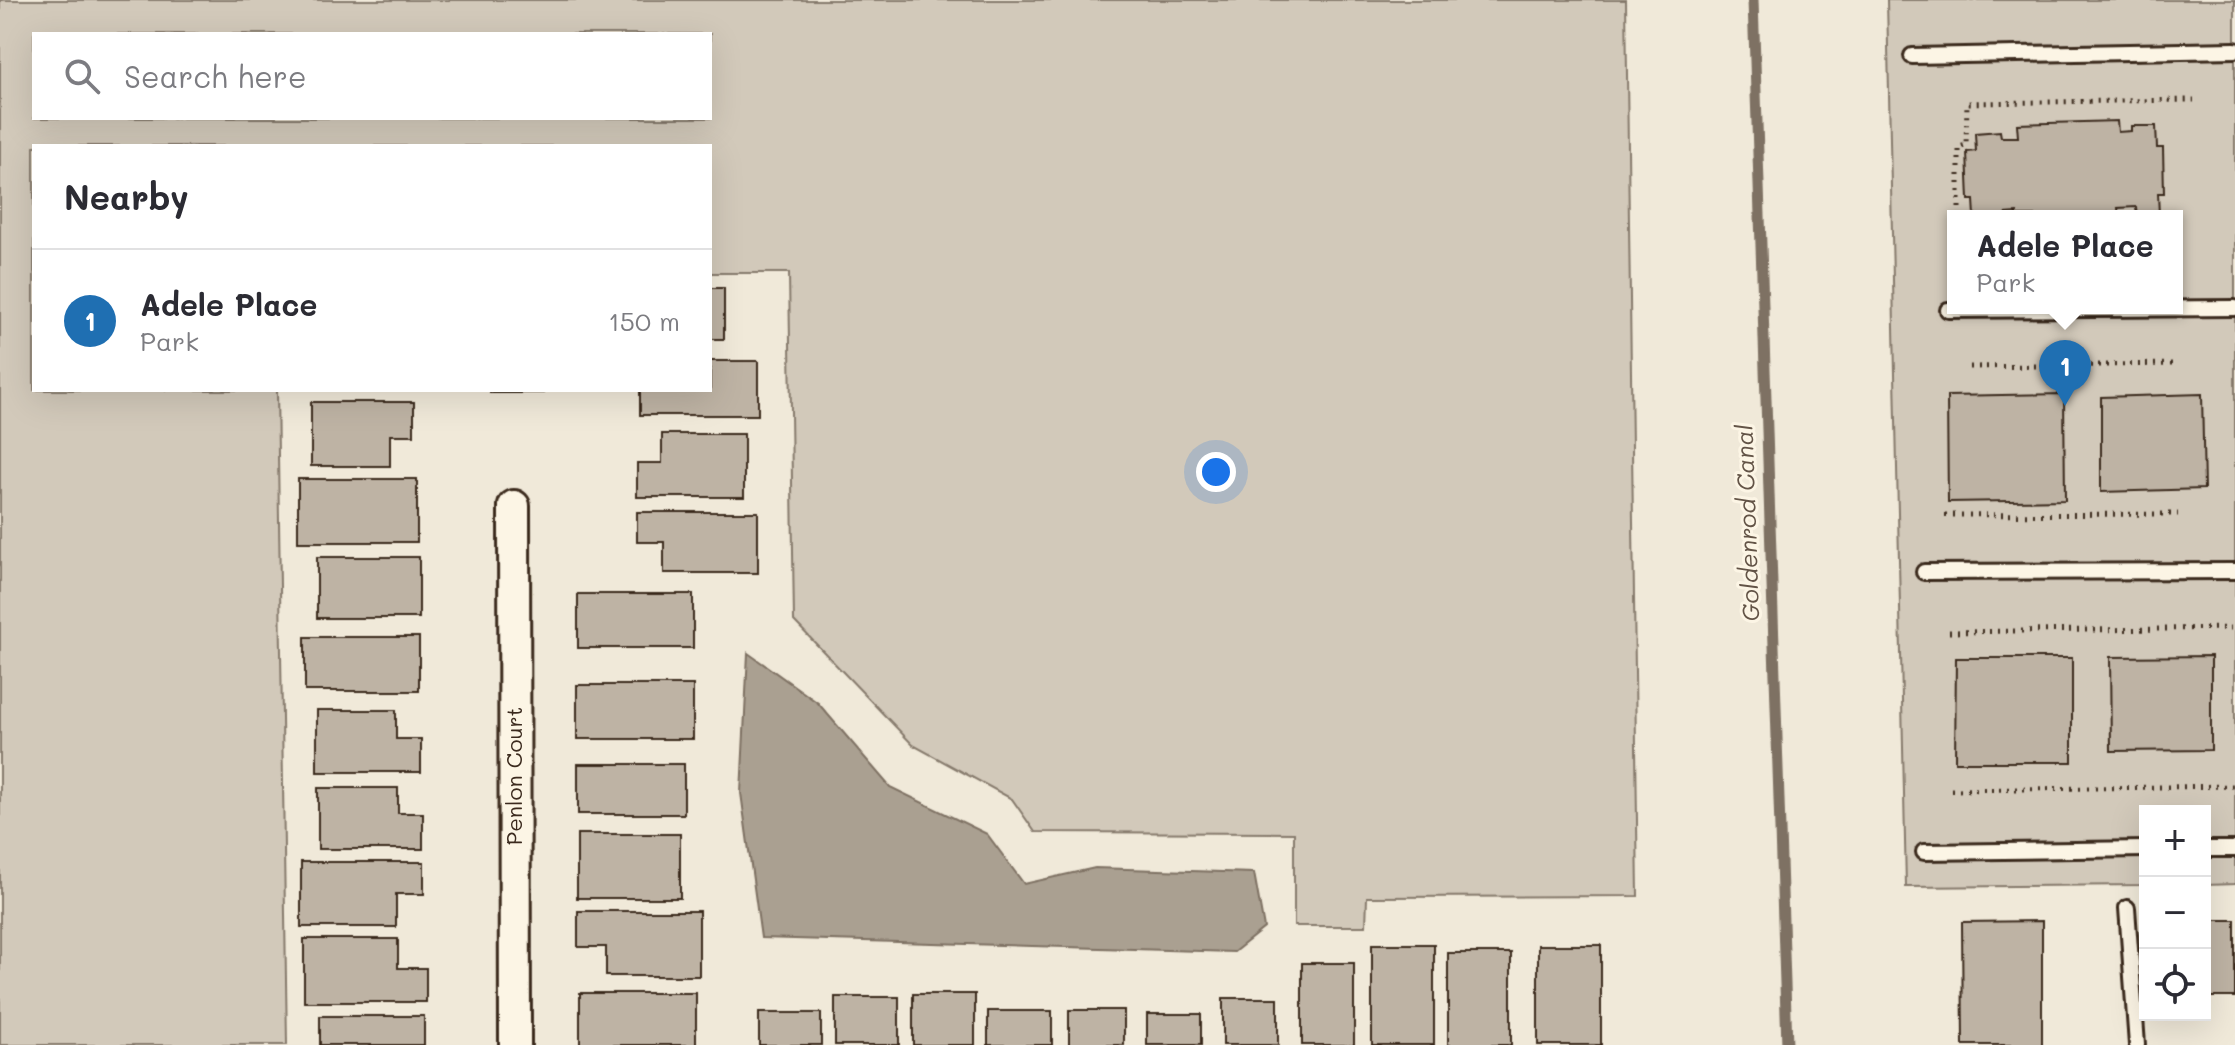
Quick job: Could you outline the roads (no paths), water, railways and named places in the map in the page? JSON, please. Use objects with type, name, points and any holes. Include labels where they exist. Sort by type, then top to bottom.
[{"type":"street","name":"Penlon Court","points":[[514,506],[515,1045]]},
{"type":"lane","points":[[1912,56],[2235,50]]},
{"type":"lane","points":[[2183,308],[2235,308]]},
{"type":"lane","points":[[1924,572],[2235,571]]},
{"type":"lane","points":[[1924,852],[2139,849]]},
{"type":"lane","points":[[2211,849],[2235,849]]},
{"type":"lane","points":[[2127,908],[2137,1045]]},
{"type":"waterway","name":"Goldenrod Canal","points":[[1753,0],[1787,1045]]},
{"type":"place","name":"Adele Place","points":[[2065,406]]}]
